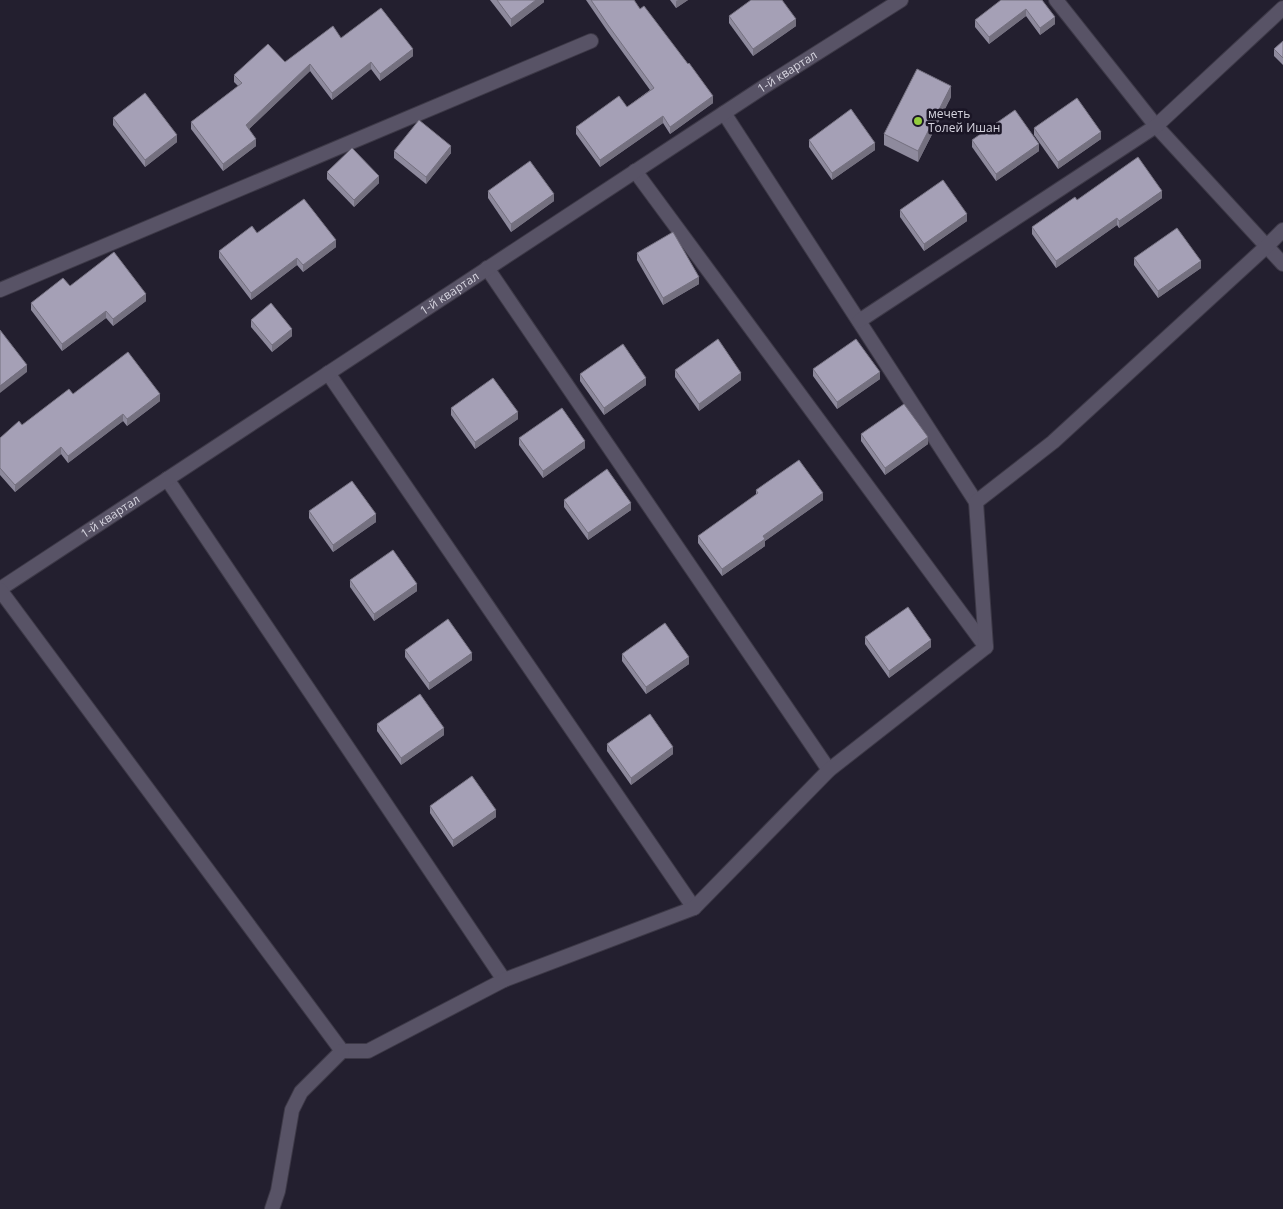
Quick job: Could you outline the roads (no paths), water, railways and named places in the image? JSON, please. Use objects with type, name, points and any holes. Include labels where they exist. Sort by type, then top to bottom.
[{"type":"street","name":"1-й квартал","points":[[0,590],[487,268],[900,0]]},
{"type":"street","points":[[1056,0],[1156,126],[1283,264]]},
{"type":"street","points":[[859,321],[1156,126],[1283,8]]},
{"type":"street","points":[[0,290],[591,41]]},
{"type":"street","points":[[724,113],[976,502],[986,648]]},
{"type":"street","points":[[635,171],[986,648]]},
{"type":"street","points":[[976,502],[1053,442],[1283,230]]},
{"type":"street","points":[[487,268],[829,770]]},
{"type":"street","points":[[328,373],[694,908]]},
{"type":"street","points":[[166,479],[504,980]]},
{"type":"street","points":[[0,590],[342,1051]]},
{"type":"street","points":[[272,1209],[278,1192],[292,1110],[301,1092],[342,1051],[368,1051],[504,980],[694,908],[829,770],[986,648]]},
{"type":"place","name":"мечеть Толей Ишан","points":[[918,121]]}]
